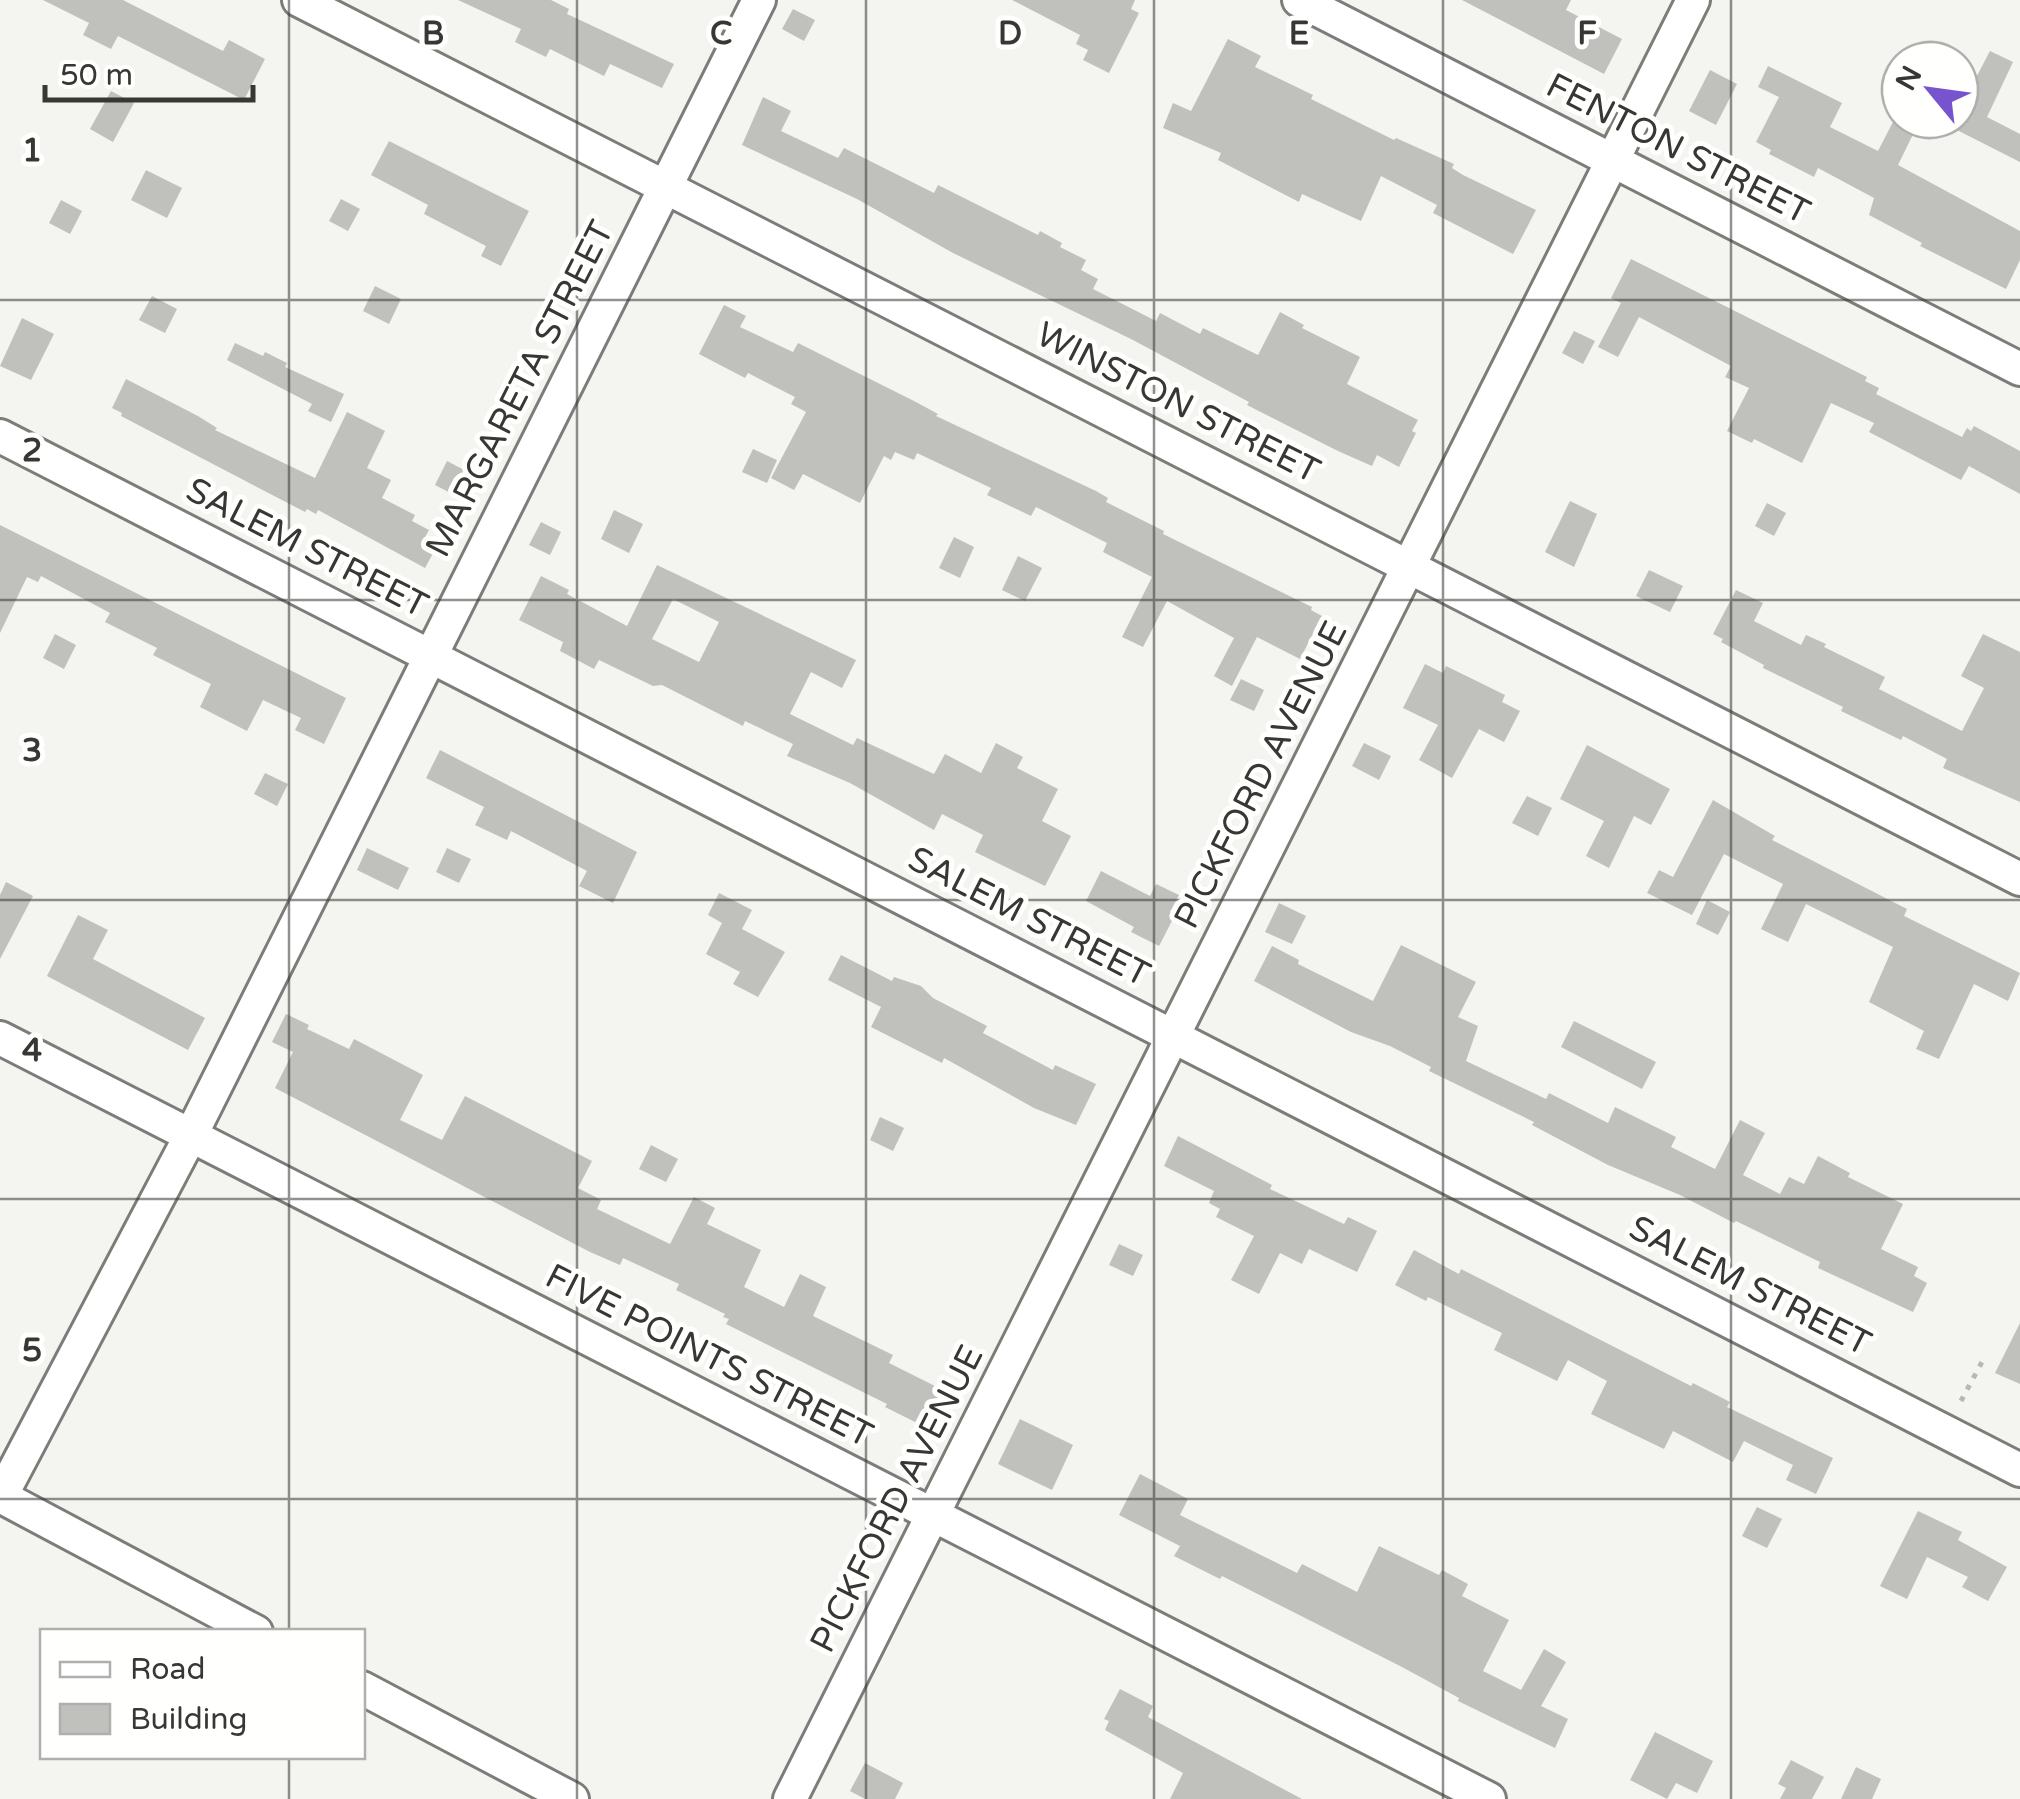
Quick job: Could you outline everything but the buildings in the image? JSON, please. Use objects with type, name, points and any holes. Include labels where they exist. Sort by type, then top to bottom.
[{"type":"street","name":"WINSTON STREET","points":[[300,0],[2020,880]]},
{"type":"street","name":"MARGARETA STREET","points":[[0,1497],[190,1135],[759,0]]},
{"type":"street","name":"FENTON STREET","points":[[1299,0],[2020,368]]},
{"type":"street","name":"PICKFORD AVENUE","points":[[790,1799],[1693,0]]},
{"type":"street","name":"SALEM STREET","points":[[0,436],[2020,1470]]},
{"type":"street","name":"FIVE POINTS STREET","points":[[0,1038],[1489,1799]]},
{"type":"street","points":[[0,1497],[250,1629]]},
{"type":"street","points":[[365,1690],[572,1799]]},
{"type":"path","points":[[1960,1401],[1983,1360]]}]
